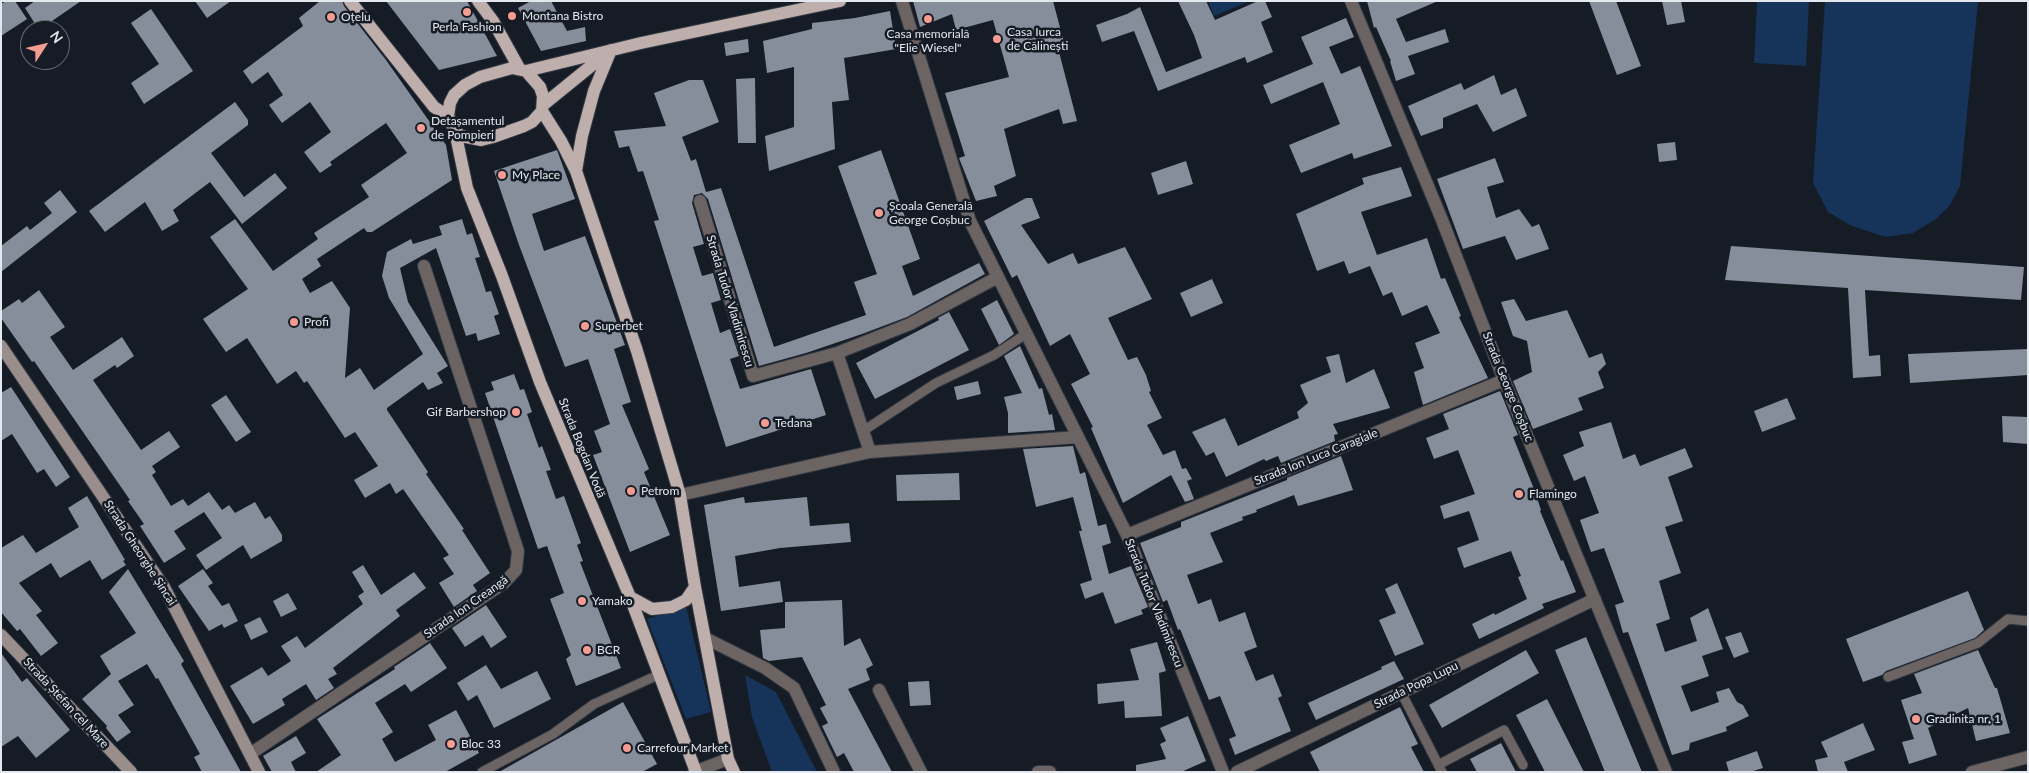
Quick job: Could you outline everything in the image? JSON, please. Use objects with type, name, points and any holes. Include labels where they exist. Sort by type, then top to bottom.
[{"type":"main road","points":[[350,1],[434,107],[448,116],[455,131],[461,136],[469,138],[487,139],[532,122],[543,108],[611,50]]},
{"type":"main road","points":[[478,1],[493,21],[522,70],[540,87],[543,96],[543,108],[576,171],[637,351],[680,495],[695,587],[728,759],[734,772]]},
{"type":"main road","points":[[448,116],[450,103],[454,95],[465,85],[496,72],[522,70],[840,1]]},
{"type":"main road","points":[[576,171],[584,127],[594,91],[611,50]]},
{"type":"main road","name":"Strada Bogdan Vodă","points":[[455,131],[466,188],[502,276],[540,382],[630,598],[695,771]]},
{"type":"main road","name":"Strada Gheorghe Șincai","points":[[1,346],[164,588],[259,772]]},
{"type":"main road","points":[[630,598],[652,608],[672,607],[686,600],[695,587]]},
{"type":"main road","name":"Strada Ștefan cel Mare","points":[[3,639],[131,772]]},
{"type":"street","name":"Strada Tudor Vladimirescu","points":[[902,1],[970,220],[1127,535],[1223,772]]},
{"type":"street","name":"Strada George Coșbuc","points":[[1351,1],[1442,220],[1504,380],[1666,772]]},
{"type":"street","name":"Strada Tudor Vladimirescu","points":[[700,201],[752,376],[837,353],[910,324],[998,277]]},
{"type":"street","name":"Strada Ion Creangă","points":[[250,754],[504,583],[516,570],[518,551],[424,266]]},
{"type":"street","points":[[837,353],[870,452]]},
{"type":"street","name":"Strada Ion Luca Caragiale","points":[[1127,535],[1504,380]]},
{"type":"street","points":[[680,495],[870,452],[1078,437]]},
{"type":"street","name":"Strada Popa Lupu","points":[[1237,772],[1595,598]]},
{"type":"street","points":[[705,638],[765,668],[794,688],[834,772]]},
{"type":"street","points":[[879,690],[920,772]]},
{"type":"street","points":[[1972,772],[2028,757]]},
{"type":"street","points":[[695,771],[728,759]]},
{"type":"street","points":[[1038,772],[1050,772]]},
{"type":"lane","points":[[863,431],[936,383],[994,355],[1026,334]]},
{"type":"lane","points":[[1888,677],[1978,643],[2008,619],[2028,621]]},
{"type":"lane","points":[[482,772],[553,734],[594,704],[658,675]]},
{"type":"lane","points":[[1401,692],[1440,769],[1504,730],[1523,765]]},
{"type":"shaded area","points":[[1208,1],[1250,1],[1214,16]]},
{"type":"shaded area","points":[[1757,1],[1809,1],[1806,66],[1754,63]]},
{"type":"shaded area","points":[[1825,1],[1978,1],[1960,186],[1950,205],[1936,219],[1913,233],[1886,237],[1852,226],[1828,212],[1813,183]]},
{"type":"shaded area","points":[[686,606],[711,712],[686,719],[647,619]]},
{"type":"shaded area","points":[[745,675],[776,692],[817,772],[772,772],[752,717]]},
{"type":"building","points":[[6,1],[15,1],[27,19],[20,20],[20,24],[1,36],[1,4]]},
{"type":"building","points":[[35,1],[81,1],[53,20],[33,20],[25,8]]},
{"type":"building","points":[[195,1],[231,1],[207,18]]},
{"type":"building","points":[[320,1],[342,1],[386,60],[446,145],[452,180],[372,232],[367,232],[364,228],[317,259],[321,266],[302,279],[310,293],[332,281],[350,308],[345,378],[360,368],[374,390],[423,354],[389,298],[382,276],[387,252],[411,239],[413,244],[442,235],[439,226],[462,219],[467,235],[472,233],[480,257],[475,258],[486,292],[491,291],[499,314],[494,316],[500,334],[478,341],[476,333],[466,336],[436,248],[400,268],[408,302],[448,366],[437,373],[443,383],[428,390],[423,382],[387,408],[387,410],[428,472],[426,474],[464,529],[462,530],[490,573],[473,585],[477,591],[454,607],[439,583],[454,574],[443,558],[449,555],[403,489],[396,494],[390,483],[365,498],[354,480],[378,466],[355,432],[345,438],[307,381],[304,383],[296,371],[277,384],[247,338],[226,352],[203,319],[248,289],[210,237],[235,219],[273,271],[318,239],[314,233],[369,197],[361,185],[407,153],[386,123],[330,162],[332,165],[320,173],[304,152],[331,132],[310,102],[282,123],[269,105],[283,95],[268,72],[252,84],[243,71],[303,26],[299,18]]},
{"type":"building","points":[[386,1],[467,1],[497,56],[439,70]]},
{"type":"building","points":[[531,1],[551,1],[567,31],[585,27],[586,41],[541,51],[518,8]]},
{"type":"building","points":[[913,1],[1053,1],[1066,50],[1059,52],[1077,121],[1063,124],[1059,109],[1004,129],[1016,176],[994,186],[997,196],[976,201],[959,158],[965,156],[945,93],[1009,77],[993,20],[956,30],[952,14],[920,27]]},
{"type":"building","points":[[1178,1],[1206,1],[1215,20],[1258,1],[1265,1],[1272,17],[1261,22],[1273,52],[1247,63],[1245,57],[1158,91],[1134,31],[1102,42],[1096,25],[1127,14],[1140,7],[1166,72],[1202,58],[1194,35]]},
{"type":"building","points":[[1367,1],[1438,1],[1396,19],[1406,42],[1445,29],[1449,42],[1408,56],[1415,74],[1396,81],[1391,61],[1376,27],[1374,28]]},
{"type":"building","points":[[1589,1],[1616,1],[1641,66],[1617,75]]},
{"type":"building","points":[[1662,1],[1681,1],[1685,22],[1667,25]]},
{"type":"building","points":[[151,9],[193,71],[144,104],[131,83],[159,64],[131,23]]},
{"type":"building","points":[[890,11],[896,49],[844,58],[849,100],[832,102],[835,149],[769,171],[765,136],[794,127],[794,67],[767,73],[763,41],[812,29],[812,23],[855,18]]},
{"type":"building","points":[[1346,18],[1354,37],[1329,47],[1341,74],[1360,66],[1392,146],[1354,159],[1352,153],[1301,173],[1289,145],[1340,124],[1323,82],[1271,104],[1263,85],[1313,64],[1301,37]]},
{"type":"building","points":[[748,39],[749,52],[726,56],[724,43]]},
{"type":"building","points":[[1494,75],[1501,95],[1516,88],[1527,116],[1493,132],[1477,104],[1443,118],[1443,128],[1421,136],[1408,106],[1461,83],[1464,90]]},
{"type":"building","points":[[755,78],[756,143],[738,143],[736,79]]},
{"type":"building","points":[[689,80],[703,80],[719,122],[682,137],[691,161],[696,159],[706,192],[721,188],[774,347],[866,315],[854,282],[877,274],[838,166],[881,150],[920,259],[902,266],[913,296],[979,263],[985,274],[907,317],[806,353],[759,366],[708,199],[702,193],[694,195],[692,203],[704,244],[693,247],[702,276],[713,273],[721,300],[711,303],[720,333],[730,329],[739,356],[730,359],[740,389],[811,369],[826,415],[726,447],[654,221],[659,220],[643,171],[638,172],[629,146],[619,148],[614,131],[666,126],[654,93]]},
{"type":"building","points":[[235,102],[248,120],[248,125],[211,153],[244,197],[275,173],[287,188],[242,224],[210,182],[173,210],[179,221],[162,231],[145,202],[105,232],[89,211]]},
{"type":"building","points":[[1675,142],[1677,160],[1659,162],[1657,144]]},
{"type":"building","points":[[557,150],[575,199],[532,214],[544,251],[585,236],[625,345],[614,349],[631,402],[622,405],[649,469],[644,472],[670,535],[630,552],[593,455],[602,452],[594,431],[610,424],[588,359],[565,367],[519,245],[494,171]]},
{"type":"building","points":[[1495,158],[1504,182],[1487,187],[1496,218],[1519,209],[1532,227],[1539,224],[1549,249],[1516,260],[1505,236],[1463,249],[1437,179]]},
{"type":"building","points":[[1186,161],[1193,184],[1158,195],[1151,173]]},
{"type":"building","points":[[1401,167],[1412,196],[1361,212],[1377,255],[1427,238],[1441,279],[1445,278],[1461,316],[1459,317],[1488,378],[1423,405],[1414,372],[1424,368],[1415,343],[1440,333],[1427,305],[1402,316],[1392,292],[1383,296],[1370,266],[1349,274],[1344,261],[1317,271],[1296,214],[1364,184],[1362,178]]},
{"type":"building","points":[[60,190],[77,212],[1,272],[1,246],[27,226],[30,230],[52,213],[44,203]]},
{"type":"building","points":[[1026,198],[1032,198],[1040,218],[1021,225],[1048,264],[1073,253],[1078,264],[1125,247],[1152,299],[1108,318],[1128,360],[1137,357],[1146,375],[1151,391],[1149,392],[1162,418],[1147,425],[1163,455],[1175,450],[1182,469],[1186,468],[1192,479],[1187,481],[1194,499],[1185,502],[1171,475],[1123,503],[1091,428],[1093,427],[1071,384],[1090,374],[1070,334],[1050,346],[1017,275],[1012,278],[984,221]]},
{"type":"building","points":[[1731,246],[2024,267],[2021,300],[1865,290],[1869,356],[1880,355],[1881,376],[1853,378],[1848,288],[1725,280]]},
{"type":"building","points":[[1212,279],[1223,303],[1191,317],[1180,293]]},
{"type":"building","points":[[39,290],[65,327],[50,337],[73,370],[122,337],[134,356],[117,368],[115,365],[93,380],[141,450],[169,431],[180,447],[152,466],[156,472],[152,475],[171,506],[183,499],[188,506],[209,492],[222,510],[229,505],[235,513],[255,502],[265,519],[270,516],[282,535],[282,541],[251,559],[243,545],[206,570],[196,555],[222,538],[204,512],[174,531],[186,549],[164,563],[140,526],[144,524],[128,501],[130,500],[34,361],[32,362],[1,318],[1,311],[19,299],[22,303]]},
{"type":"building","points":[[1514,299],[1526,321],[1567,310],[1589,358],[1602,353],[1606,364],[1598,372],[1604,388],[1578,398],[1583,410],[1533,429],[1513,381],[1532,372],[1527,341],[1513,336],[1501,302]]},
{"type":"building","points":[[997,300],[1014,334],[999,345],[981,309]]},
{"type":"building","points":[[949,312],[969,350],[875,399],[856,363],[939,320],[938,318]]},
{"type":"building","points":[[1020,346],[1039,389],[1042,388],[1049,415],[1052,414],[1055,430],[1008,433],[1008,413],[1004,397],[1022,393],[1004,356]]},
{"type":"building","points":[[2028,349],[2028,375],[1910,383],[1908,354]]},
{"type":"building","points":[[1339,354],[1346,383],[1374,369],[1390,408],[1333,424],[1338,434],[1334,435],[1335,441],[1281,463],[1278,456],[1266,461],[1264,459],[1226,477],[1214,452],[1206,456],[1192,432],[1225,418],[1238,446],[1299,418],[1297,412],[1308,403],[1300,385],[1331,372],[1326,357]]},
{"type":"building","points":[[514,374],[520,390],[524,389],[532,412],[527,414],[539,448],[542,446],[551,470],[546,471],[556,499],[564,496],[581,543],[577,545],[583,561],[580,562],[621,668],[576,686],[566,659],[571,655],[550,599],[564,593],[547,546],[538,549],[485,393],[494,390],[491,382]]},
{"type":"building","points":[[978,381],[981,394],[957,400],[954,387]]},
{"type":"building","points":[[11,387],[70,477],[56,487],[44,469],[37,473],[12,434],[1,441],[1,393]]},
{"type":"building","points":[[1500,391],[1518,435],[1513,437],[1534,489],[1540,511],[1576,592],[1542,604],[1544,608],[1479,639],[1472,624],[1527,599],[1518,577],[1521,576],[1511,551],[1464,568],[1457,548],[1479,540],[1469,511],[1444,519],[1440,506],[1475,494],[1458,450],[1434,459],[1426,438],[1449,429],[1443,414]]},
{"type":"building","points":[[226,395],[251,432],[236,442],[211,405]]},
{"type":"building","points":[[1787,398],[1796,419],[1762,432],[1754,411]]},
{"type":"building","points":[[2002,416],[2028,417],[2028,444],[2003,442]]},
{"type":"building","points":[[1611,422],[1623,459],[1635,454],[1640,466],[1685,448],[1693,467],[1668,477],[1683,521],[1665,527],[1681,573],[1659,581],[1670,619],[1656,624],[1665,652],[1697,641],[1690,618],[1708,608],[1723,649],[1702,656],[1709,676],[1681,686],[1691,712],[1719,702],[1716,692],[1729,688],[1737,702],[1743,705],[1749,716],[1726,727],[1727,731],[1690,743],[1689,750],[1672,755],[1628,632],[1623,633],[1615,605],[1624,602],[1604,548],[1591,552],[1580,520],[1599,513],[1585,476],[1574,481],[1563,455],[1584,446],[1579,432]]},
{"type":"building","points":[[1073,446],[1080,474],[1085,472],[1098,526],[1106,524],[1111,543],[1102,546],[1109,574],[1131,566],[1148,607],[1141,610],[1143,614],[1115,624],[1103,592],[1085,599],[1080,584],[1092,580],[1079,531],[1082,531],[1073,497],[1036,507],[1023,449]]},
{"type":"building","points":[[1341,456],[1353,490],[1298,506],[1294,495],[1256,510],[1257,512],[1242,517],[1243,520],[1210,533],[1223,562],[1187,575],[1198,604],[1211,599],[1219,622],[1245,612],[1257,647],[1244,652],[1256,681],[1273,674],[1282,696],[1278,698],[1291,731],[1235,755],[1229,739],[1236,736],[1220,696],[1209,700],[1167,600],[1163,602],[1140,543],[1181,527],[1181,522],[1287,480],[1287,478]]},
{"type":"building","points":[[959,473],[960,500],[897,501],[896,475]]},
{"type":"building","points":[[87,496],[125,560],[123,561],[126,565],[102,580],[90,560],[60,578],[51,563],[19,583],[42,611],[36,615],[58,643],[41,656],[20,629],[17,631],[1,612],[1,548],[23,535],[36,553],[79,527],[68,508]]},
{"type":"building","points":[[744,497],[745,503],[807,497],[810,526],[849,523],[851,542],[780,548],[735,556],[739,587],[780,581],[783,602],[721,611],[704,505]]},
{"type":"building","points":[[363,565],[381,595],[414,572],[426,588],[396,610],[400,616],[333,668],[337,674],[328,679],[334,688],[316,700],[306,684],[282,699],[285,705],[253,724],[230,686],[262,667],[268,676],[291,661],[281,646],[297,636],[305,648],[363,604],[358,596],[364,592],[352,572]]},
{"type":"building","points":[[128,569],[184,661],[181,664],[241,772],[202,772],[194,757],[200,754],[158,678],[156,679],[147,664],[118,681],[134,705],[118,715],[131,732],[117,742],[106,728],[107,726],[82,699],[111,674],[100,656],[136,633],[109,592]]},
{"type":"building","points":[[203,569],[213,583],[208,586],[222,606],[229,603],[238,621],[224,628],[222,624],[209,631],[178,586]]},
{"type":"building","points":[[1397,583],[1424,644],[1395,656],[1379,620],[1396,613],[1385,589]]},
{"type":"building","points":[[1968,591],[1984,630],[1975,638],[1886,671],[1882,675],[1863,682],[1846,639]]},
{"type":"building","points":[[288,593],[297,609],[281,617],[273,601]]},
{"type":"building","points":[[842,600],[844,646],[860,638],[873,665],[866,669],[870,680],[848,689],[892,772],[854,772],[844,753],[837,757],[822,726],[828,723],[820,708],[826,705],[802,657],[769,661],[763,658],[760,630],[785,628],[785,602]]},
{"type":"building","points":[[486,605],[507,637],[491,648],[483,635],[465,647],[452,628]]},
{"type":"building","points":[[260,617],[268,632],[251,640],[244,625]]},
{"type":"building","points":[[1741,632],[1749,652],[1734,658],[1725,637]]},
{"type":"building","points":[[1586,637],[1642,772],[1605,772],[1555,650]]},
{"type":"building","points":[[1157,642],[1166,671],[1159,673],[1162,716],[1125,718],[1124,701],[1098,704],[1097,684],[1139,680],[1130,649]]},
{"type":"building","points":[[430,643],[447,668],[411,692],[405,684],[375,703],[393,732],[382,739],[395,762],[436,740],[428,725],[456,710],[479,753],[445,772],[316,772],[341,755],[317,719],[395,669],[394,667]]},
{"type":"building","points":[[1526,650],[1539,673],[1442,728],[1429,705]]},
{"type":"building","points":[[1978,650],[1995,688],[1997,688],[2010,733],[1976,741],[1968,708],[1928,728],[1937,755],[1909,764],[1902,742],[1914,739],[1901,700],[1922,693],[1914,674]]},
{"type":"building","points":[[1,653],[22,682],[27,678],[70,730],[36,758],[18,736],[1,747]]},
{"type":"building","points":[[1394,661],[1404,679],[1316,720],[1308,703],[1382,669],[1381,667]]},
{"type":"building","points":[[486,665],[501,689],[537,671],[551,699],[494,728],[477,695],[468,701],[457,683]]},
{"type":"building","points":[[929,681],[931,705],[910,706],[908,682]]},
{"type":"building","points":[[1547,699],[1584,772],[1545,772],[1516,715]]},
{"type":"building","points":[[623,702],[657,764],[642,772],[499,772]]},
{"type":"building","points":[[1400,707],[1418,744],[1411,747],[1424,772],[1320,772],[1310,752]]},
{"type":"building","points":[[1188,716],[1206,761],[1181,772],[1136,772],[1136,765],[1166,759],[1160,744],[1166,741],[1160,728]]},
{"type":"building","points":[[1863,723],[1875,750],[1844,762],[1848,772],[1818,772],[1815,760],[1828,757],[1821,742]]},
{"type":"building","points":[[296,736],[306,753],[291,762],[296,772],[272,772],[263,756]]},
{"type":"building","points":[[1501,743],[1516,772],[1477,772],[1470,759]]},
{"type":"building","points":[[1757,751],[1763,768],[1750,772],[1729,772],[1726,762]]},
{"type":"place","name":"Perla Fashion","points":[[467,12]]},
{"type":"place","name":"Montana Bistro","points":[[512,16]]},
{"type":"place","name":"Oțelu","points":[[331,17]]},
{"type":"place","name":"Casa memorială \"Elie Wiesel\"","points":[[928,19]]},
{"type":"place","name":"Casa Iurca de Călinești","points":[[997,39]]},
{"type":"place","name":"Detașamentul de Pompieri","points":[[421,128]]},
{"type":"place","name":"My Place","points":[[502,175]]},
{"type":"place","name":"Școala Generală George Coșbuc","points":[[879,213]]},
{"type":"place","name":"Profi","points":[[294,322]]},
{"type":"place","name":"Superbet","points":[[585,326]]},
{"type":"place","name":"Gif Barbershop","points":[[516,412]]},
{"type":"place","name":"Tedana","points":[[765,423]]},
{"type":"place","name":"Petrom","points":[[631,491]]},
{"type":"place","name":"Flamingo","points":[[1519,494]]},
{"type":"place","name":"Yamako","points":[[582,601]]},
{"type":"place","name":"BCR","points":[[587,650]]},
{"type":"place","name":"Gradinita nr. 1","points":[[1916,719]]},
{"type":"place","name":"Bloc 33","points":[[451,744]]},
{"type":"place","name":"Carrefour Market","points":[[627,748]]}]
